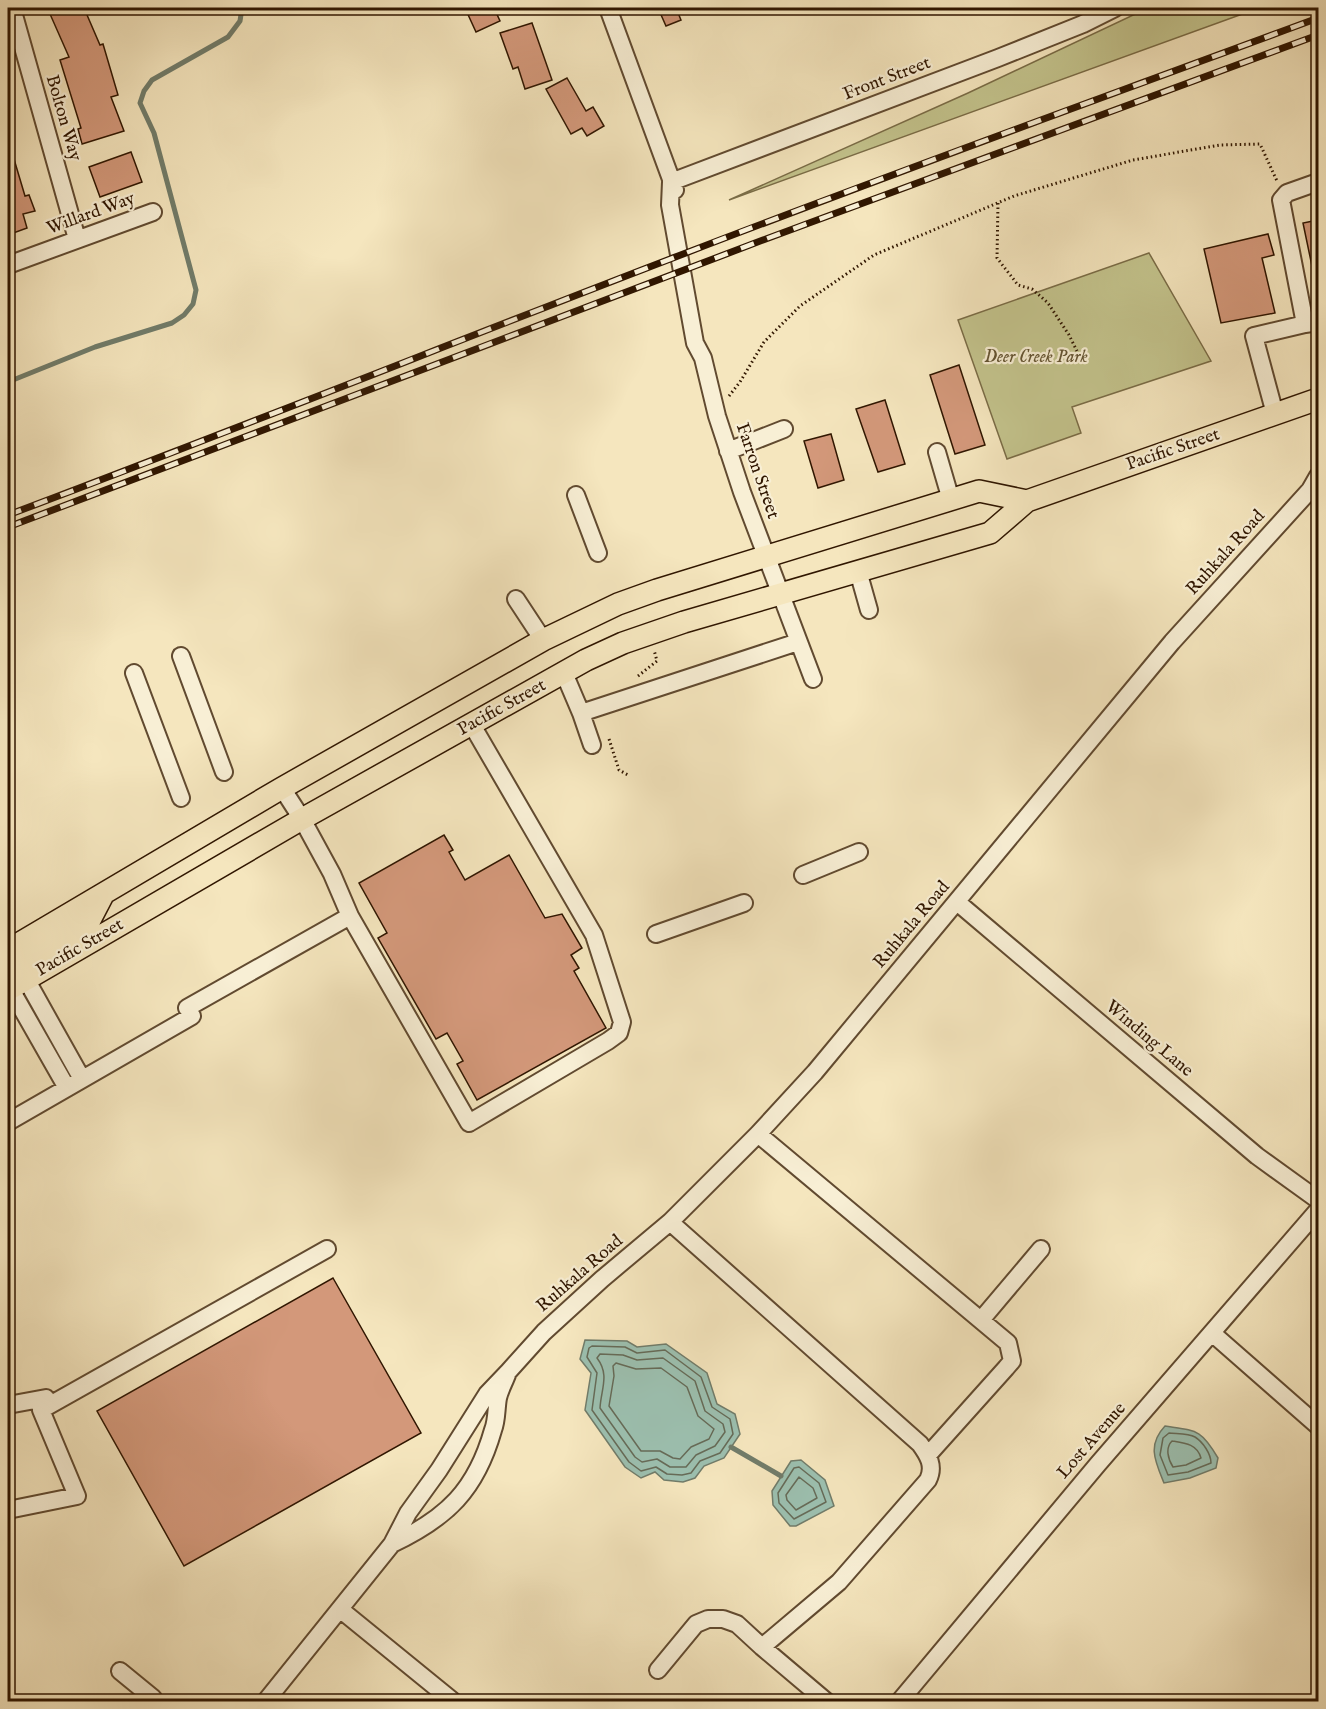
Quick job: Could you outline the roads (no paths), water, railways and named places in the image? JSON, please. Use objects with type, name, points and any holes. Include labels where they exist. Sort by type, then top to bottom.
[{"type":"main road","name":"Pacific Street","points":[[15,986],[302,819],[605,652],[684,622],[990,533],[1027,501],[1275,414],[1317,404]]},
{"type":"main road","name":"Pacific Street","points":[[9,947],[543,640],[618,604],[979,491],[1027,501]]},
{"type":"main road","points":[[15,986],[23,961],[90,920],[103,895]]},
{"type":"street","name":"Bolton Way","points":[[12,8],[77,239]]},
{"type":"street","name":"Farron Street","points":[[608,8],[671,182],[670,205],[695,343],[703,358],[728,451],[813,679]]},
{"type":"street","name":"Front Street","points":[[671,182],[998,58],[1083,24],[1115,8]]},
{"type":"street","points":[[1275,414],[1254,336],[1312,323],[1281,200],[1287,193],[1318,183]]},
{"type":"street","name":"Willard Way","points":[[8,265],[153,212]]},
{"type":"street","points":[[728,451],[784,429]]},
{"type":"street","points":[[937,452],[951,500]]},
{"type":"street","name":"Ruhkala Road","points":[[266,1701],[392,1544],[408,1513],[439,1470],[486,1394],[544,1332],[670,1222],[758,1134],[815,1072],[1172,642],[1310,490],[1318,476]]},
{"type":"street","points":[[576,495],[598,553]]},
{"type":"street","points":[[858,571],[869,610]]},
{"type":"street","points":[[516,599],[543,640]]},
{"type":"street","points":[[581,713],[798,642]]},
{"type":"street","points":[[181,656],[224,772]]},
{"type":"street","points":[[134,673],[180,798]]},
{"type":"street","points":[[564,673],[592,745]]},
{"type":"street","points":[[282,788],[332,874],[350,916],[469,1123],[608,1041],[619,1033],[622,1022],[594,935],[472,724]]},
{"type":"street","points":[[803,875],[859,852]]},
{"type":"street","name":"Winding Lane","points":[[957,902],[1257,1156],[1318,1200]]},
{"type":"street","points":[[656,934],[744,903]]},
{"type":"street","points":[[8,1122],[350,916]]},
{"type":"street","points":[[15,986],[82,1079]]},
{"type":"street","points":[[15,986],[67,1088]]},
{"type":"street","points":[[758,1134],[1008,1343],[1012,1360],[928,1455]]},
{"type":"street","name":"Lost Avenue","points":[[899,1701],[1098,1464],[1318,1210]]},
{"type":"street","points":[[670,1222],[920,1444],[928,1455],[931,1473],[928,1480],[839,1582],[762,1647]]},
{"type":"street","points":[[8,1510],[77,1496],[41,1410],[327,1249]]},
{"type":"street","points":[[981,1320],[1041,1249]]},
{"type":"street","points":[[1212,1333],[1318,1426]]},
{"type":"street","name":"Ruhkala Road","points":[[392,1544],[433,1522],[472,1482],[489,1446],[495,1427],[499,1397],[508,1372]]},
{"type":"street","points":[[8,1405],[46,1398]]},
{"type":"street","points":[[341,1610],[454,1701]]},
{"type":"street","points":[[658,1670],[696,1624],[708,1619],[723,1619],[737,1624],[827,1701]]},
{"type":"street","points":[[120,1671],[153,1698],[151,1701]]},
{"type":"water","points":[[585,1340],[627,1341],[637,1347],[666,1344],[707,1373],[717,1404],[735,1414],[740,1434],[724,1458],[704,1466],[695,1478],[683,1482],[664,1480],[655,1472],[641,1478],[625,1467],[585,1410],[591,1373],[580,1359]]},
{"type":"water","points":[[1165,1426],[1191,1431],[1202,1436],[1218,1458],[1216,1468],[1190,1478],[1164,1483],[1154,1447],[1159,1433]]},
{"type":"water","points":[[801,1460],[825,1480],[834,1506],[796,1526],[790,1526],[773,1505],[772,1491],[791,1461]]},
{"type":"waterway","points":[[8,382],[95,347],[172,323],[184,315],[193,304],[196,290],[154,133],[140,103],[144,91],[152,80],[228,37],[240,21],[242,8]]},
{"type":"waterway","points":[[731,1447],[781,1476]]},
{"type":"railway","points":[[8,515],[758,225],[1318,18]]},
{"type":"railway","points":[[8,527],[763,240],[1318,35]]},
{"type":"park label","name":"Deer Creek Park","points":[[1036,357]]}]
